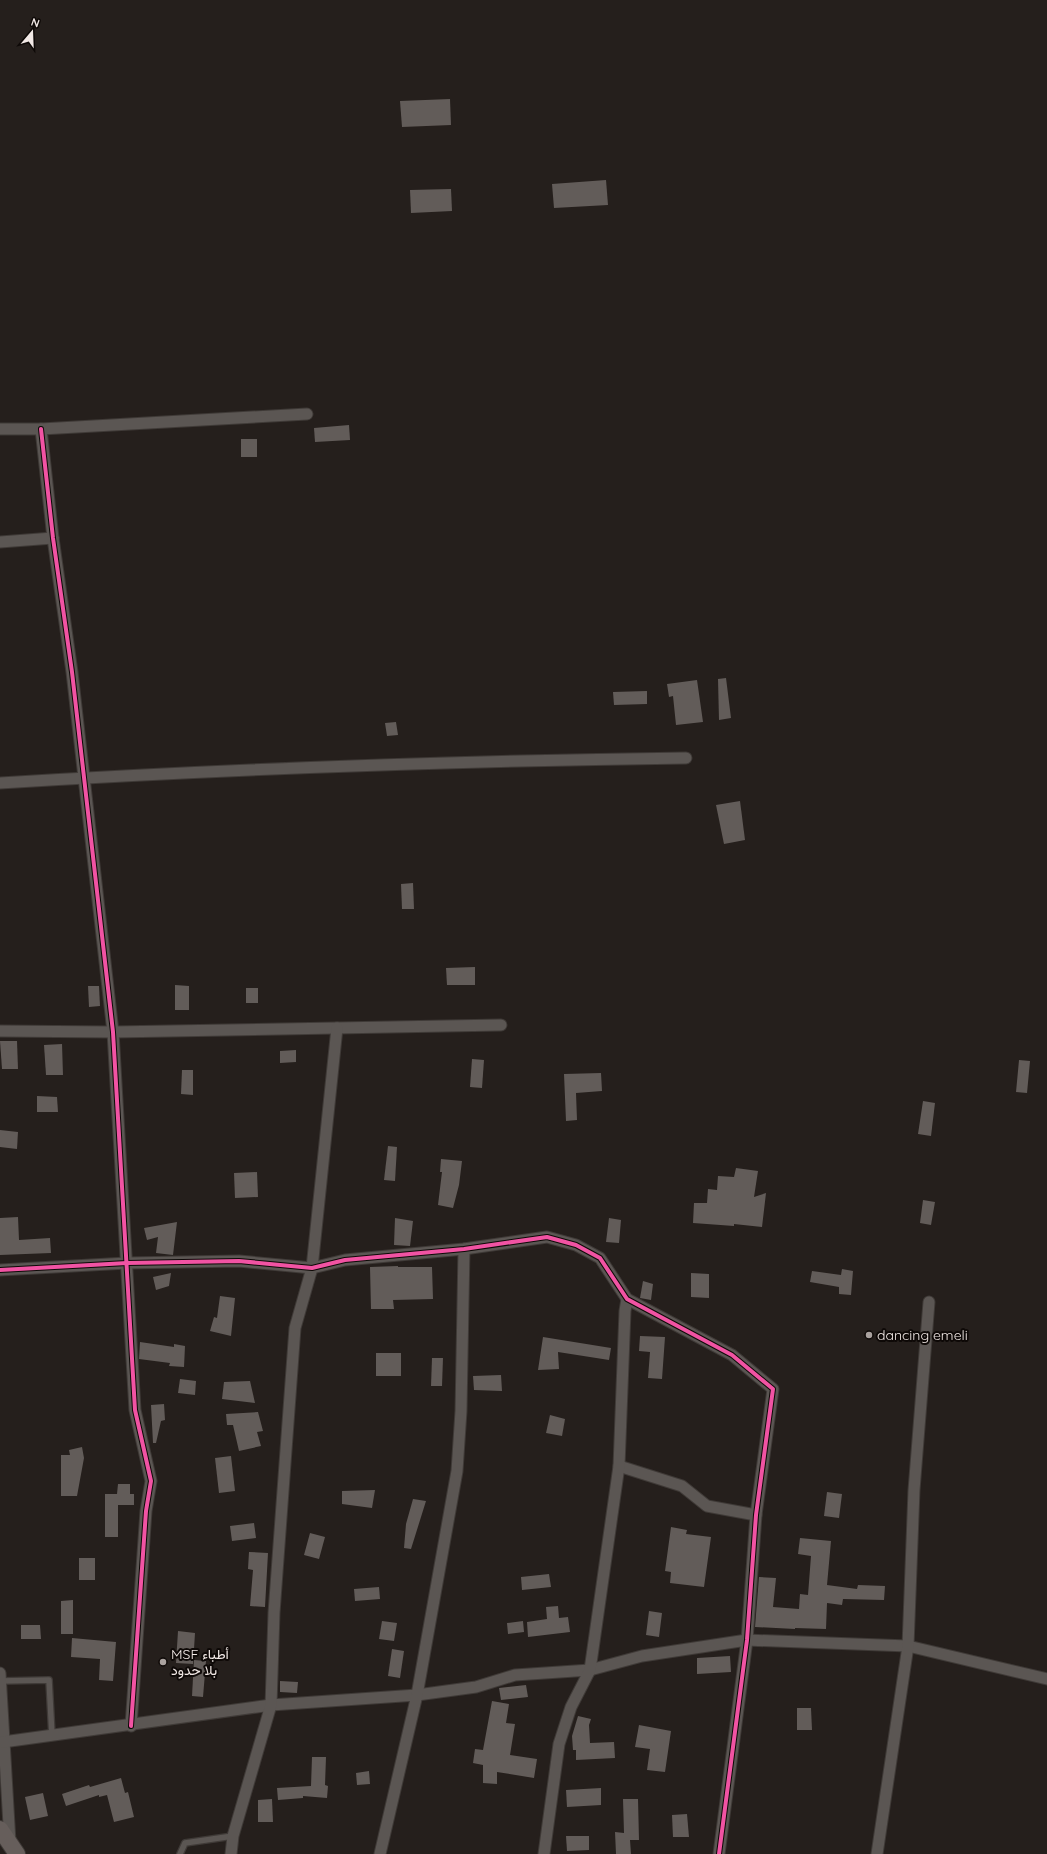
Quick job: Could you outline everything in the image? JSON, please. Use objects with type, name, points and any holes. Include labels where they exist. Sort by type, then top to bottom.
[{"type":"main road","points":[[0,1829],[13,1848]]},
{"type":"street","points":[[0,429],[41,429],[307,414]]},
{"type":"street","points":[[41,429],[53,538],[72,672],[113,1032],[135,1410],[151,1481],[146,1511],[131,1726]]},
{"type":"street","points":[[0,542],[53,538]]},
{"type":"street","points":[[0,783],[498,760],[686,758]]},
{"type":"street","points":[[0,1031],[113,1032],[501,1025]]},
{"type":"street","points":[[231,1854],[233,1836],[271,1705],[274,1612],[295,1328],[312,1268],[337,1028]]},
{"type":"street","points":[[0,1270],[127,1263],[239,1261],[312,1268],[345,1260],[464,1249],[547,1237],[576,1245],[600,1258],[627,1299],[732,1355],[773,1389],[756,1516],[747,1640],[719,1854]]},
{"type":"street","points":[[380,1854],[417,1695],[457,1472],[461,1411],[464,1249]]},
{"type":"street","points":[[544,1854],[559,1744],[571,1707],[590,1670],[619,1466],[625,1311],[627,1299]]},
{"type":"street","points":[[877,1854],[908,1646],[914,1490],[929,1302]]},
{"type":"street","points":[[619,1466],[682,1486],[708,1506],[756,1516]]},
{"type":"street","points":[[3,1742],[131,1726],[271,1705],[417,1695],[476,1687],[514,1675],[590,1670],[642,1656],[747,1640],[908,1646],[1047,1679]]},
{"type":"street","points":[[0,1673],[3,1742],[13,1848]]},
{"type":"lane","points":[[0,1681],[49,1680],[52,1736]]},
{"type":"lane","points":[[180,1854],[185,1843],[233,1836]]},
{"type":"building","points":[[450,99],[451,125],[402,127],[400,101]]},
{"type":"building","points":[[606,180],[608,205],[554,208],[552,184]]},
{"type":"building","points":[[451,189],[452,211],[411,213],[410,190]]},
{"type":"building","points":[[349,425],[350,440],[315,442],[314,428]]},
{"type":"building","points":[[241,439],[257,439],[257,457],[241,457]]},
{"type":"building","points":[[726,678],[731,718],[719,720],[718,679]]},
{"type":"building","points":[[697,680],[703,722],[676,725],[673,696],[669,697],[667,684]]},
{"type":"building","points":[[647,691],[647,704],[614,705],[613,692]]},
{"type":"building","points":[[396,722],[398,735],[387,736],[385,723]]},
{"type":"building","points":[[740,801],[745,840],[724,844],[716,805]]},
{"type":"building","points":[[413,883],[414,909],[402,909],[401,884]]},
{"type":"building","points":[[475,967],[475,985],[447,985],[446,968]]},
{"type":"building","points":[[175,985],[189,986],[189,1010],[175,1010]]},
{"type":"building","points":[[88,986],[99,986],[100,1006],[89,1007]]},
{"type":"building","points":[[246,988],[258,988],[258,1003],[246,1003]]},
{"type":"building","points":[[0,1041],[17,1041],[18,1069],[2,1069]]},
{"type":"building","points":[[62,1044],[63,1075],[46,1075],[44,1045]]},
{"type":"building","points":[[296,1050],[296,1062],[280,1063],[280,1051]]},
{"type":"building","points":[[472,1059],[484,1060],[482,1088],[470,1087]]},
{"type":"building","points":[[1019,1060],[1030,1061],[1027,1093],[1016,1092]]},
{"type":"building","points":[[182,1070],[193,1070],[193,1095],[181,1094]]},
{"type":"building","points":[[601,1073],[602,1091],[576,1093],[577,1120],[566,1121],[564,1074]]},
{"type":"building","points":[[37,1096],[57,1097],[58,1112],[37,1112]]},
{"type":"building","points":[[923,1101],[935,1103],[931,1136],[918,1134]]},
{"type":"building","points":[[0,1130],[18,1132],[17,1149],[0,1147]]},
{"type":"building","points":[[388,1146],[397,1147],[395,1181],[384,1180]]},
{"type":"building","points":[[441,1159],[462,1161],[459,1185],[453,1208],[438,1205],[442,1172],[440,1172]]},
{"type":"building","points":[[736,1168],[758,1171],[754,1197],[766,1193],[762,1227],[734,1224],[734,1226],[693,1223],[694,1203],[707,1203],[708,1189],[717,1190],[718,1176],[734,1177]]},
{"type":"building","points":[[257,1172],[258,1197],[235,1198],[234,1173]]},
{"type":"building","points":[[923,1200],[935,1202],[931,1225],[920,1223]]},
{"type":"building","points":[[18,1217],[19,1240],[50,1238],[51,1253],[0,1255],[0,1218]]},
{"type":"building","points":[[395,1218],[413,1221],[410,1246],[394,1245]]},
{"type":"building","points":[[609,1218],[621,1220],[619,1243],[606,1242]]},
{"type":"building","points":[[177,1222],[173,1255],[156,1253],[158,1237],[147,1240],[144,1228]]},
{"type":"building","points":[[370,1267],[432,1267],[433,1299],[393,1300],[394,1309],[371,1309]]},
{"type":"building","points":[[842,1269],[853,1271],[851,1295],[839,1294],[839,1287],[810,1282],[812,1271],[841,1275]]},
{"type":"building","points":[[171,1273],[169,1286],[156,1290],[153,1277]]},
{"type":"building","points":[[691,1273],[709,1274],[709,1298],[691,1297]]},
{"type":"building","points":[[643,1281],[653,1284],[651,1300],[640,1298]]},
{"type":"building","points":[[220,1296],[235,1298],[231,1336],[210,1331],[214,1317],[217,1318]]},
{"type":"building","points":[[640,1336],[665,1337],[662,1379],[648,1378],[650,1352],[639,1351]]},
{"type":"building","points":[[543,1337],[611,1348],[609,1360],[558,1352],[559,1369],[538,1370]]},
{"type":"building","points":[[140,1342],[174,1347],[174,1344],[185,1346],[184,1367],[169,1366],[170,1363],[139,1359]]},
{"type":"building","points":[[376,1353],[401,1353],[401,1376],[376,1376]]},
{"type":"building","points":[[432,1358],[443,1358],[442,1386],[431,1386]]},
{"type":"building","points":[[501,1375],[502,1391],[474,1390],[473,1376]]},
{"type":"building","points":[[180,1379],[196,1381],[195,1395],[178,1393]]},
{"type":"building","points":[[250,1381],[255,1403],[222,1399],[224,1382]]},
{"type":"building","points":[[164,1404],[165,1420],[161,1421],[156,1443],[153,1443],[151,1405]]},
{"type":"building","points":[[258,1412],[263,1431],[257,1432],[261,1446],[239,1451],[233,1425],[227,1425],[226,1414]]},
{"type":"building","points":[[550,1415],[565,1419],[562,1436],[546,1433]]},
{"type":"building","points":[[82,1447],[84,1458],[77,1496],[61,1496],[61,1455],[70,1455],[69,1450]]},
{"type":"building","points":[[231,1456],[235,1491],[219,1493],[215,1458]]},
{"type":"building","points":[[118,1484],[130,1484],[130,1494],[134,1494],[134,1505],[118,1505],[118,1537],[105,1537],[105,1494],[117,1494]]},
{"type":"building","points":[[375,1490],[372,1508],[342,1504],[342,1491]]},
{"type":"building","points":[[827,1492],[842,1494],[839,1518],[824,1516]]},
{"type":"building","points":[[413,1499],[426,1501],[411,1549],[404,1548],[406,1524]]},
{"type":"building","points":[[254,1523],[256,1538],[232,1541],[230,1526]]},
{"type":"building","points":[[671,1527],[687,1530],[686,1534],[711,1537],[704,1587],[670,1583],[671,1572],[665,1571]]},
{"type":"building","points":[[310,1533],[325,1537],[319,1559],[304,1555]]},
{"type":"building","points":[[800,1538],[831,1541],[827,1585],[857,1589],[858,1585],[885,1586],[884,1600],[843,1599],[842,1605],[827,1603],[826,1629],[755,1627],[759,1577],[776,1578],[773,1607],[799,1609],[800,1594],[808,1595],[811,1556],[798,1554]]},
{"type":"building","points":[[249,1552],[268,1553],[265,1607],[250,1606],[253,1570],[248,1569]]},
{"type":"building","points":[[79,1558],[95,1558],[95,1580],[79,1580]]},
{"type":"building","points":[[549,1574],[551,1587],[522,1590],[521,1577]]},
{"type":"building","points":[[379,1587],[380,1599],[355,1601],[354,1589]]},
{"type":"building","points":[[73,1600],[73,1634],[61,1634],[61,1601]]},
{"type":"building","points":[[558,1606],[559,1618],[568,1617],[570,1632],[528,1637],[527,1622],[547,1619],[546,1607]]},
{"type":"building","points":[[649,1611],[662,1613],[659,1637],[646,1635]]},
{"type":"building","points":[[382,1621],[397,1623],[394,1641],[379,1639]]},
{"type":"building","points":[[523,1621],[524,1632],[508,1634],[507,1623]]},
{"type":"building","points":[[21,1625],[40,1625],[41,1639],[21,1639]]},
{"type":"building","points":[[178,1631],[195,1633],[193,1664],[176,1663]]},
{"type":"building","points":[[72,1638],[116,1642],[113,1681],[99,1680],[100,1659],[71,1657]]},
{"type":"building","points":[[392,1649],[404,1651],[400,1678],[388,1676]]},
{"type":"building","points":[[730,1656],[731,1672],[697,1674],[697,1658]]},
{"type":"building","points":[[194,1660],[206,1661],[203,1697],[192,1696]]},
{"type":"building","points":[[280,1681],[298,1682],[297,1693],[280,1692]]},
{"type":"building","points":[[526,1685],[528,1697],[501,1700],[499,1688]]},
{"type":"building","points":[[492,1701],[509,1704],[506,1723],[515,1724],[510,1755],[537,1759],[534,1778],[497,1772],[497,1784],[483,1783],[483,1765],[473,1763],[475,1749],[483,1750]]},
{"type":"building","points":[[797,1708],[811,1708],[812,1730],[797,1730]]},
{"type":"building","points":[[578,1716],[591,1719],[589,1725],[590,1743],[614,1742],[615,1758],[576,1760],[576,1750],[573,1750],[572,1736]]},
{"type":"building","points":[[639,1725],[671,1731],[665,1772],[647,1770],[650,1749],[635,1747]]},
{"type":"building","points":[[312,1757],[326,1757],[325,1785],[328,1786],[327,1798],[303,1796],[303,1798],[278,1800],[277,1788],[311,1786]]},
{"type":"building","points":[[369,1771],[370,1784],[357,1785],[356,1773]]},
{"type":"building","points":[[121,1778],[125,1793],[128,1792],[134,1817],[114,1822],[107,1795],[99,1797],[99,1795],[66,1806],[62,1794],[89,1785],[90,1787]]},
{"type":"building","points":[[601,1788],[601,1805],[567,1807],[566,1790]]},
{"type":"building","points":[[43,1793],[48,1816],[30,1820],[25,1797]]},
{"type":"building","points":[[272,1799],[273,1822],[258,1822],[258,1800]]},
{"type":"building","points":[[623,1799],[638,1799],[639,1840],[630,1840],[631,1854],[616,1854],[615,1832],[624,1833]]},
{"type":"building","points":[[687,1814],[689,1837],[673,1837],[672,1815]]},
{"type":"building","points":[[566,1836],[589,1836],[589,1850],[567,1851]]},
{"type":"cycle path","points":[[41,429],[53,538],[72,672],[113,1032],[135,1410],[151,1481],[146,1511],[131,1726]]},
{"type":"cycle path","points":[[0,1270],[127,1263],[239,1261],[312,1268],[345,1260],[464,1249],[547,1237],[576,1245],[600,1258],[627,1299],[732,1355],[773,1389],[756,1515],[747,1640],[719,1854]]},
{"type":"place","name":"dancing emeli","points":[[869,1335]]},
{"type":"place","name":"MSF أطباء بلا حدود","points":[[163,1662]]}]
